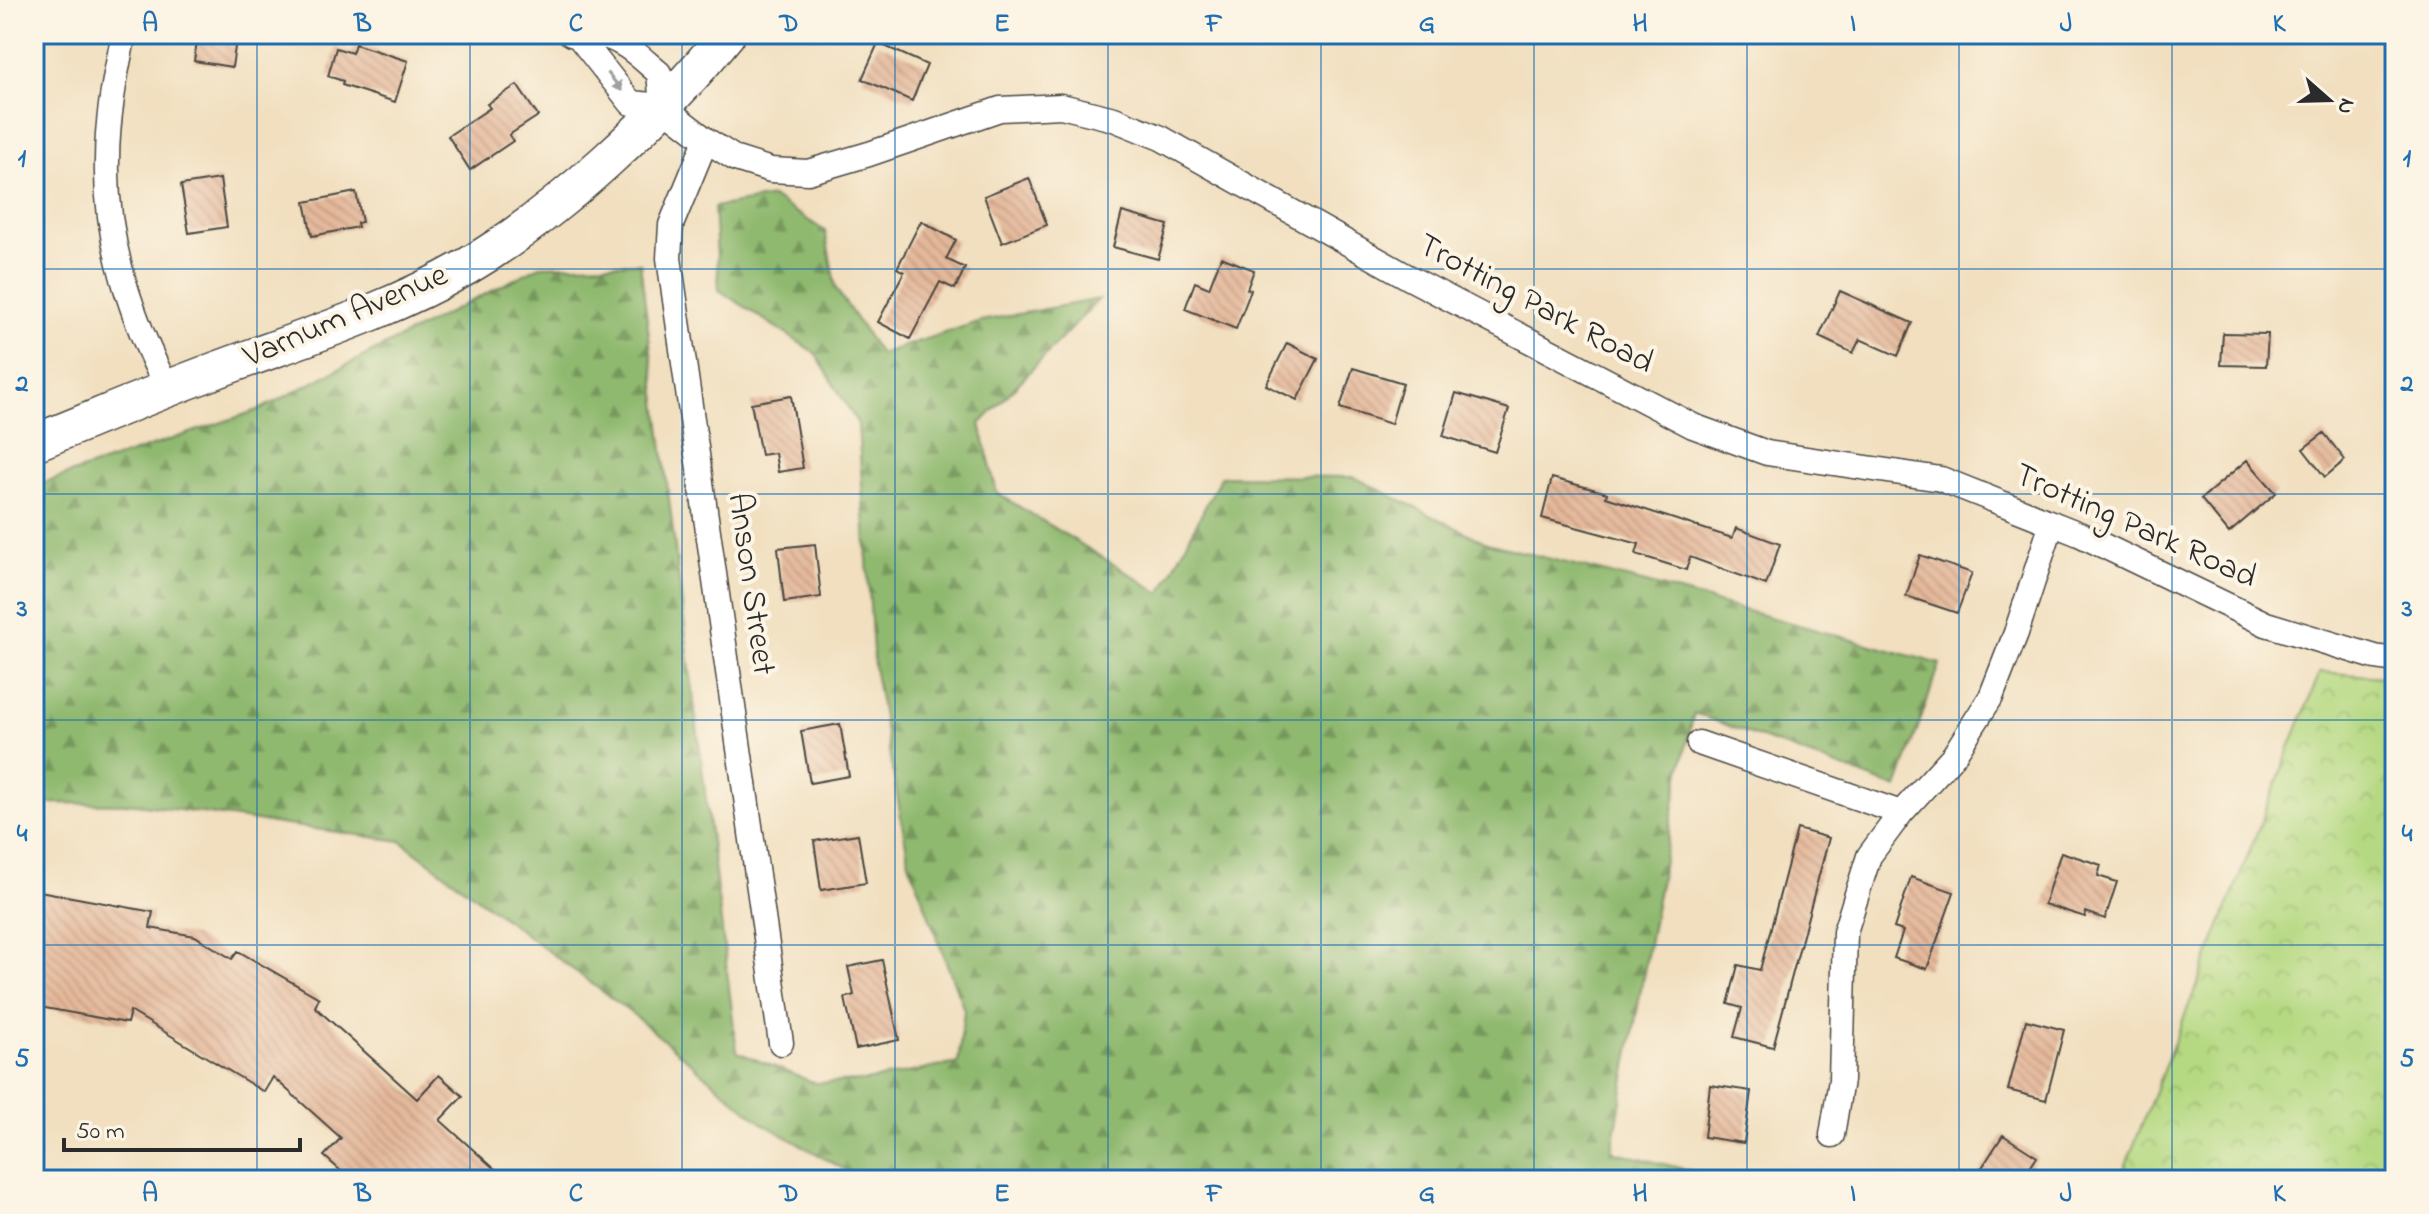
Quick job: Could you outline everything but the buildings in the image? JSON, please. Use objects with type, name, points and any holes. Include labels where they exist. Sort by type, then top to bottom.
[{"type":"main road","name":"Varnum Avenue","points":[[34,443],[335,329],[465,267],[545,211],[662,106],[727,34]]},
{"type":"street","points":[[124,34],[115,79],[106,163],[112,225],[120,271],[131,307],[147,349],[168,390]]},
{"type":"street","points":[[575,35],[601,35],[621,43],[659,73],[662,106],[631,103],[575,35]]},
{"type":"street","name":"Trotting Park Road","points":[[662,106],[736,159],[771,170],[808,172],[1000,109],[1061,106],[1114,119],[1161,138],[1408,277],[1693,426],[1767,453],[1941,479],[2052,523],[2266,624],[2375,657],[2395,660]]},
{"type":"street","name":"Anson Street","points":[[706,140],[671,225],[669,258],[781,1043]]},
{"type":"street","points":[[1832,1135],[1841,1080],[1845,932],[1869,856],[1901,813],[1954,755],[1991,697],[2016,633],[2052,523]]},
{"type":"street","points":[[1699,743],[1901,813]]},
{"type":"green space","points":[[772,197],[825,231],[836,289],[880,354],[981,321],[1099,299],[980,424],[997,493],[1161,593],[1221,476],[1354,477],[1487,543],[1940,664],[1897,788],[1694,713],[1680,771],[1612,1151],[1727,1180],[863,1180],[762,1123],[635,1016],[401,841],[136,804],[34,803],[34,486],[261,409],[540,266],[640,263],[737,1052],[815,1083],[866,1081],[958,1063],[964,1010],[909,862],[874,667],[858,424],[815,353],[719,290],[714,207]]},
{"type":"green space","points":[[2320,672],[2395,678],[2395,1180],[2120,1180]]}]
